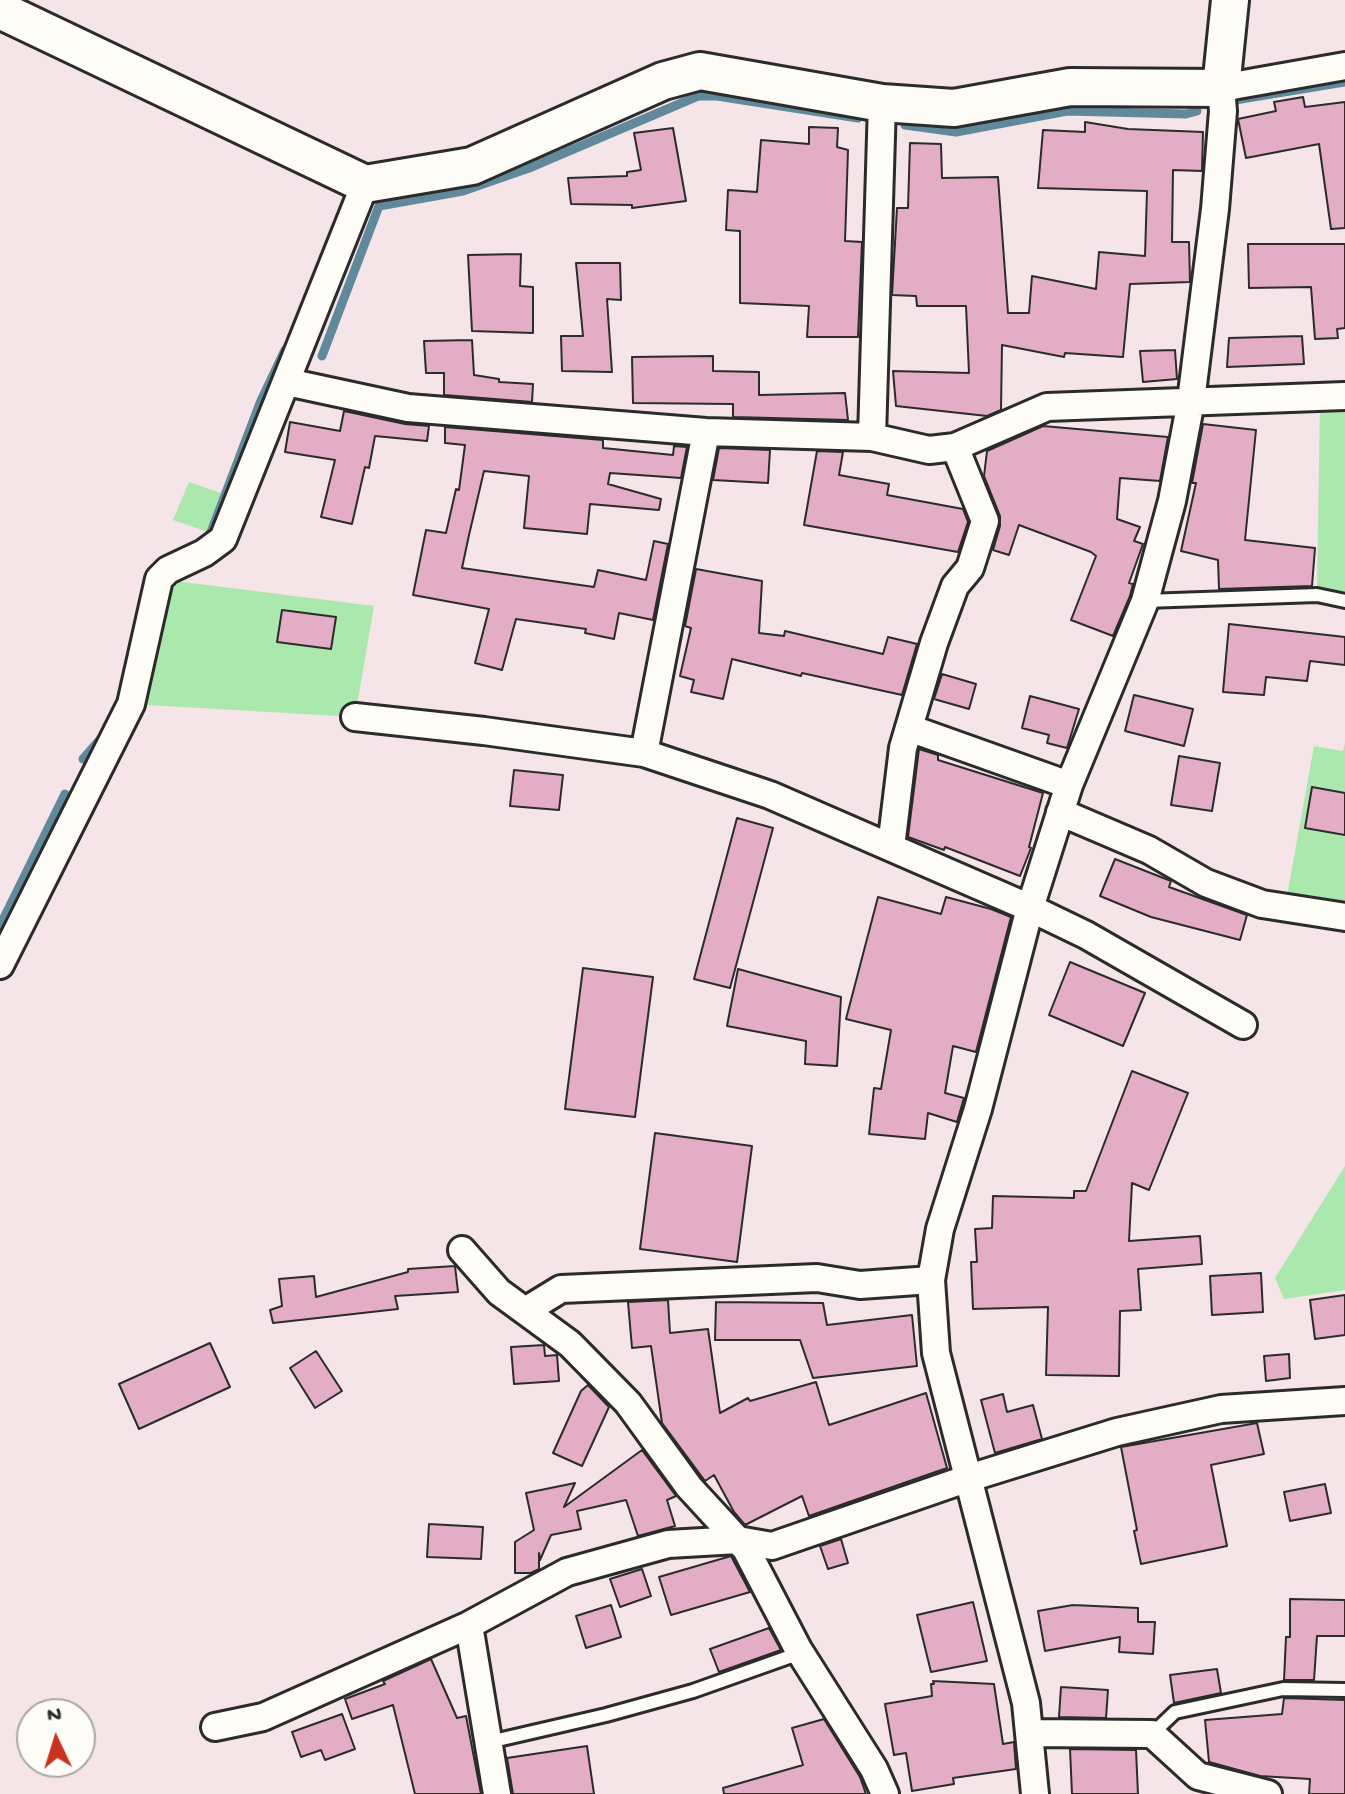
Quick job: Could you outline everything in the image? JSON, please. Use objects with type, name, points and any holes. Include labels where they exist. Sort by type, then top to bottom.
[{"type":"street","points":[[1035,1794],[1026,1703],[936,1353],[931,1280],[940,1229],[978,1109],[1030,908],[1069,785],[1145,601],[1172,501],[1191,401],[1215,209],[1223,111],[1221,88],[1230,0]]},
{"type":"street","points":[[0,10],[365,184],[472,166],[663,81],[700,71],[882,103],[954,108],[1070,87],[1221,88],[1345,66]]},
{"type":"street","points":[[872,437],[882,103]]},
{"type":"street","points":[[0,965],[131,704],[159,579],[168,570],[204,553],[223,539],[365,184]]},
{"type":"street","points":[[287,382],[408,408],[706,432],[872,437],[929,450],[955,447],[1047,407],[1345,396]]},
{"type":"street","points":[[644,753],[706,432]]},
{"type":"street","points":[[891,847],[903,748],[934,643],[955,586],[970,568],[985,521],[955,447]]},
{"type":"street","points":[[355,717],[644,753],[770,795],[1086,935],[1243,1025]]},
{"type":"street","points":[[909,728],[1069,785]]},
{"type":"street","points":[[1060,812],[1149,850],[1206,883],[1262,904],[1345,917]]},
{"type":"street","points":[[462,1250],[499,1292],[570,1344],[628,1403],[689,1487],[746,1549],[800,1653],[874,1769],[885,1794]]},
{"type":"street","points":[[525,1311],[561,1289],[817,1278],[860,1285],[931,1280]]},
{"type":"street","points":[[215,1727],[263,1717],[469,1625],[567,1572],[668,1544],[738,1540],[772,1546],[969,1478],[1117,1432],[1221,1409],[1345,1401]]},
{"type":"street","points":[[469,1625],[497,1794]]},
{"type":"street","points":[[1029,1733],[1152,1734],[1198,1776],[1268,1794]]},
{"type":"lane","points":[[1145,601],[1317,595],[1345,601]]},
{"type":"lane","points":[[489,1742],[595,1718],[693,1691],[800,1653]]},
{"type":"lane","points":[[1152,1734],[1175,1712],[1283,1689],[1345,1690]]},
{"type":"green space","points":[[1345,396],[1345,601],[1317,595],[1320,397]]},
{"type":"green space","points":[[189,482],[229,496],[214,534],[173,520]]},
{"type":"green space","points":[[159,579],[374,606],[355,717],[131,704]]},
{"type":"green space","points":[[1345,743],[1345,917],[1285,907],[1314,746],[1343,751]]},
{"type":"green space","points":[[1345,1166],[1345,1290],[1284,1299],[1275,1278]]},
{"type":"building","points":[[1303,97],[1305,107],[1345,102],[1345,228],[1331,229],[1319,144],[1246,158],[1238,119],[1276,111],[1274,102]]},
{"type":"building","points":[[1085,122],[1128,129],[1203,132],[1202,171],[1173,170],[1172,242],[1189,242],[1190,282],[1130,284],[1123,357],[1065,353],[1064,357],[1002,345],[1001,410],[987,416],[896,406],[893,371],[969,373],[966,306],[917,306],[916,296],[892,295],[897,208],[908,208],[910,143],[941,144],[942,178],[998,177],[1008,313],[1029,313],[1032,276],[1096,289],[1099,252],[1145,256],[1147,191],[1038,188],[1043,130],[1085,132]]},
{"type":"building","points":[[809,127],[838,128],[837,147],[848,150],[845,241],[862,242],[858,337],[807,337],[809,306],[740,303],[740,231],[726,230],[728,190],[757,192],[761,140],[809,144]]},
{"type":"building","points":[[673,128],[686,201],[632,208],[632,205],[571,204],[568,178],[627,176],[627,172],[641,170],[634,133]]},
{"type":"building","points":[[1248,244],[1345,244],[1345,328],[1337,329],[1338,338],[1315,339],[1311,287],[1249,288]]},
{"type":"building","points":[[521,254],[520,286],[533,287],[533,333],[472,331],[468,255]]},
{"type":"building","points":[[576,263],[620,263],[621,300],[607,299],[612,372],[562,371],[561,336],[583,336]]},
{"type":"building","points":[[1302,336],[1304,364],[1227,367],[1229,338]]},
{"type":"building","points":[[472,340],[474,375],[499,379],[499,382],[533,384],[532,402],[444,395],[444,373],[426,373],[424,341]]},
{"type":"building","points":[[1175,350],[1177,379],[1143,382],[1140,351]]},
{"type":"building","points":[[713,356],[713,371],[759,372],[759,395],[845,393],[848,420],[733,417],[733,404],[633,403],[632,357]]},
{"type":"building","points":[[344,411],[429,426],[427,441],[375,436],[352,524],[321,517],[335,460],[285,452],[290,422],[340,431]]},
{"type":"building","points":[[1203,424],[1256,430],[1245,540],[1315,548],[1312,586],[1219,589],[1218,560],[1181,551],[1196,483],[1192,483]]},
{"type":"building","points":[[1043,426],[1168,437],[1160,481],[1120,478],[1117,519],[1140,527],[1134,541],[1143,544],[1129,583],[1133,584],[1130,596],[1113,636],[1071,620],[1096,556],[1091,552],[1019,525],[1009,555],[993,550],[1000,516],[984,476],[987,451]]},
{"type":"building","points":[[445,427],[603,440],[603,448],[673,455],[674,446],[687,447],[681,478],[610,473],[608,484],[661,499],[659,510],[590,504],[587,534],[524,528],[529,476],[484,471],[462,568],[594,587],[598,570],[646,580],[654,541],[668,544],[653,620],[619,613],[614,639],[585,633],[586,629],[516,619],[502,670],[475,663],[489,609],[413,595],[426,530],[446,533],[456,489],[459,490],[465,445],[445,443]]},
{"type":"building","points":[[719,448],[770,450],[768,483],[713,480]]},
{"type":"building","points":[[817,451],[843,452],[839,475],[889,484],[887,495],[963,509],[968,522],[958,552],[804,525]]},
{"type":"building","points":[[696,569],[762,581],[759,633],[784,636],[785,631],[883,654],[888,637],[917,644],[902,695],[732,659],[723,699],[691,692],[694,680],[680,676],[691,628],[685,626]]},
{"type":"building","points":[[282,610],[336,617],[331,649],[277,642]]},
{"type":"building","points":[[1229,624],[1345,637],[1345,665],[1310,661],[1307,681],[1266,677],[1264,695],[1223,692]]},
{"type":"building","points":[[942,674],[976,684],[969,709],[934,699]]},
{"type":"building","points":[[1134,695],[1193,709],[1184,746],[1125,731]]},
{"type":"building","points":[[1030,696],[1079,709],[1067,748],[1047,743],[1049,735],[1022,728]]},
{"type":"building","points":[[919,749],[938,755],[938,760],[1043,793],[1031,848],[1020,876],[945,847],[944,850],[908,837]]},
{"type":"building","points":[[1179,756],[1220,763],[1212,811],[1171,805]]},
{"type":"building","points":[[514,770],[563,775],[559,810],[510,806]]},
{"type":"building","points":[[1312,787],[1345,793],[1345,835],[1305,828]]},
{"type":"building","points":[[737,818],[773,828],[730,988],[694,979]]},
{"type":"building","points":[[1115,859],[1171,881],[1169,887],[1247,915],[1240,940],[1151,917],[1100,896]]},
{"type":"building","points":[[878,897],[941,914],[946,897],[1011,917],[976,1052],[953,1046],[945,1093],[964,1098],[957,1122],[928,1113],[925,1139],[869,1134],[874,1088],[881,1089],[891,1030],[846,1019]]},
{"type":"building","points":[[1070,962],[1145,993],[1123,1046],[1049,1015]]},
{"type":"building","points":[[583,968],[653,977],[635,1117],[565,1109]]},
{"type":"building","points":[[738,969],[841,997],[837,1066],[805,1064],[806,1041],[727,1026]]},
{"type":"building","points":[[1132,1071],[1188,1093],[1149,1190],[1132,1183],[1129,1241],[1200,1236],[1202,1264],[1138,1269],[1141,1310],[1120,1311],[1119,1376],[1046,1375],[1048,1307],[973,1309],[971,1262],[977,1262],[975,1229],[992,1228],[993,1196],[1074,1198],[1074,1191],[1086,1191]]},
{"type":"building","points":[[655,1133],[752,1146],[737,1262],[640,1249]]},
{"type":"building","points":[[455,1266],[458,1292],[395,1296],[398,1309],[273,1323],[270,1310],[282,1306],[279,1279],[314,1276],[316,1297],[408,1272],[408,1269]]},
{"type":"building","points":[[1261,1273],[1263,1312],[1212,1315],[1210,1276]]},
{"type":"building","points":[[1345,1295],[1345,1335],[1315,1339],[1310,1300]]},
{"type":"building","points":[[668,1300],[670,1333],[708,1329],[720,1413],[748,1398],[750,1401],[816,1382],[829,1425],[926,1393],[947,1468],[809,1516],[802,1496],[745,1525],[734,1512],[714,1475],[705,1481],[662,1423],[651,1346],[632,1348],[628,1302]]},
{"type":"building","points":[[716,1302],[823,1303],[827,1325],[912,1315],[917,1366],[813,1378],[800,1340],[715,1340]]},
{"type":"building","points":[[210,1343],[230,1387],[139,1429],[119,1384]]},
{"type":"building","points":[[544,1345],[545,1356],[557,1355],[559,1381],[514,1384],[511,1347]]},
{"type":"building","points":[[316,1351],[342,1391],[315,1408],[290,1368]]},
{"type":"building","points":[[1289,1354],[1290,1378],[1266,1381],[1264,1356]]},
{"type":"building","points":[[588,1385],[609,1407],[582,1466],[553,1453],[581,1391]]},
{"type":"building","points":[[1003,1394],[1007,1412],[1033,1405],[1042,1439],[995,1453],[981,1400]]},
{"type":"building","points":[[1257,1423],[1264,1454],[1211,1465],[1227,1546],[1141,1564],[1121,1447]]},
{"type":"building","points":[[642,1450],[676,1496],[667,1500],[675,1526],[638,1536],[626,1500],[577,1511],[581,1529],[551,1535],[540,1560],[539,1553],[539,1569],[531,1573],[515,1573],[515,1542],[534,1530],[526,1493],[575,1483],[564,1507]]},
{"type":"building","points":[[1325,1484],[1331,1513],[1290,1521],[1284,1492]]},
{"type":"building","points":[[429,1524],[483,1527],[481,1559],[427,1557]]},
{"type":"building","points":[[841,1539],[848,1563],[828,1569],[820,1546]]},
{"type":"building","points":[[731,1556],[750,1592],[671,1615],[659,1577]]},
{"type":"building","points":[[642,1569],[651,1596],[620,1607],[610,1579]]},
{"type":"building","points":[[1290,1599],[1345,1600],[1345,1636],[1317,1636],[1314,1680],[1284,1680],[1286,1637],[1290,1637]]},
{"type":"building","points":[[973,1602],[987,1661],[931,1672],[917,1615]]},
{"type":"building","points":[[611,1605],[621,1637],[586,1648],[576,1616]]},
{"type":"building","points":[[1073,1605],[1138,1608],[1138,1622],[1155,1622],[1153,1654],[1119,1652],[1120,1637],[1045,1651],[1038,1611]]},
{"type":"building","points":[[769,1628],[781,1650],[719,1672],[710,1649]]},
{"type":"building","points":[[431,1659],[457,1718],[466,1716],[481,1794],[415,1794],[393,1705],[352,1719],[345,1699],[385,1684],[383,1681]]},
{"type":"building","points":[[1217,1669],[1221,1693],[1174,1703],[1170,1675]]},
{"type":"building","points":[[933,1681],[994,1684],[1003,1744],[1014,1742],[1016,1769],[953,1778],[954,1784],[912,1791],[906,1753],[894,1755],[885,1704],[932,1696]]},
{"type":"building","points":[[1061,1687],[1108,1690],[1106,1718],[1059,1717]]},
{"type":"building","points":[[1284,1698],[1345,1700],[1345,1794],[1309,1794],[1310,1779],[1260,1776],[1209,1762],[1205,1720],[1282,1714]]},
{"type":"building","points":[[342,1714],[355,1749],[325,1760],[321,1750],[301,1757],[292,1732]]},
{"type":"building","points":[[824,1719],[860,1777],[866,1794],[724,1794],[723,1788],[803,1765],[792,1728]]},
{"type":"building","points":[[587,1746],[594,1794],[513,1794],[507,1758]]},
{"type":"building","points":[[1070,1749],[1136,1750],[1138,1794],[1072,1794]]},
{"type":"waterway","points":[[1235,100],[1345,82]]},
{"type":"waterway","points":[[322,356],[379,206],[463,191],[529,168],[698,96],[717,96],[858,118]]},
{"type":"waterway","points":[[905,125],[956,132],[1067,111],[1186,114],[1197,111]]},
{"type":"waterway","points":[[208,540],[260,403],[285,350]]},
{"type":"waterway","points":[[83,759],[104,735]]},
{"type":"waterway","points":[[0,926],[65,794]]}]
